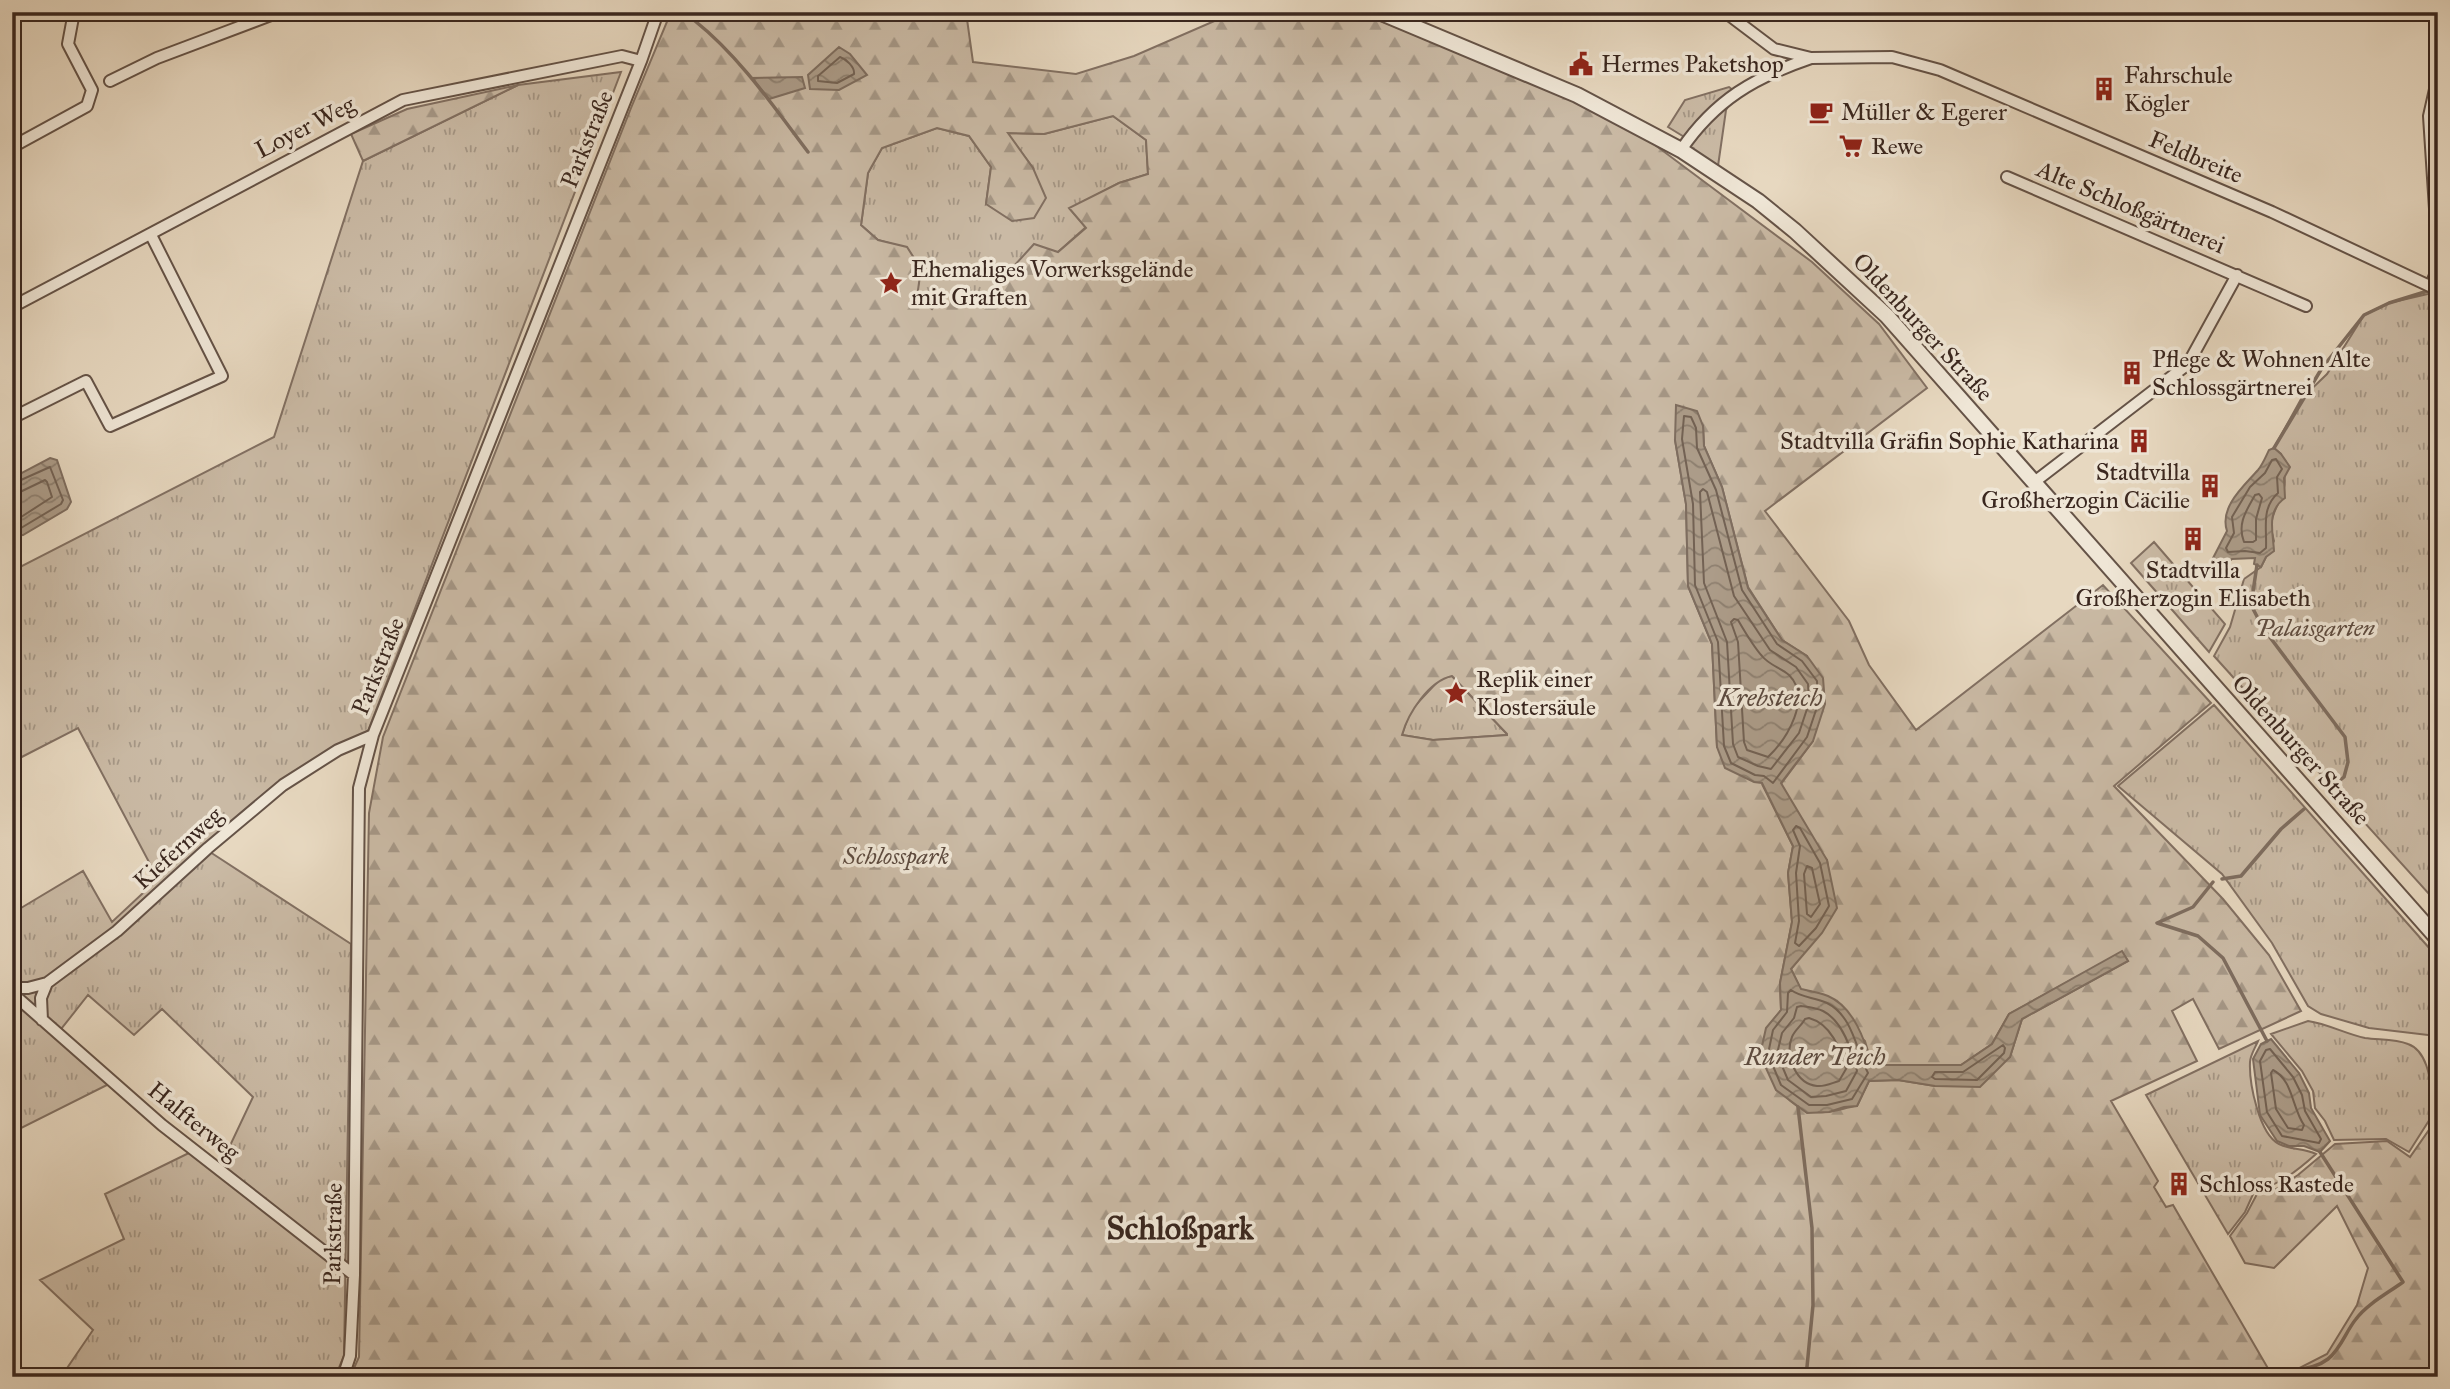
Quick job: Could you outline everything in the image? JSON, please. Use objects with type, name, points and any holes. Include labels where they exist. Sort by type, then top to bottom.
[{"type":"street","points":[[12,146],[87,106],[92,90],[68,44],[74,12]]},
{"type":"street","points":[[110,81],[157,58],[279,12]]},
{"type":"street","name":"Parkstraße","points":[[343,1377],[351,1356],[354,1275],[359,788],[373,735],[641,61],[657,12]]},
{"type":"street","name":"Oldenburger Straße","points":[[1378,12],[1577,95],[1681,150],[1758,201],[1832,262],[1887,316],[2438,939]]},
{"type":"street","name":"Feldbreite","points":[[1734,15],[1774,49],[1811,58],[1892,57],[1940,70],[2272,212],[2434,287]]},
{"type":"street","name":"Loyer Weg","points":[[12,307],[403,100],[622,56],[641,61]]},
{"type":"street","name":"Feldbreite","points":[[1681,150],[1714,110],[1738,90],[1773,71],[1811,58]]},
{"type":"street","points":[[2438,76],[2429,116],[2438,254]]},
{"type":"street","name":"Alte Schloßgärtnerei","points":[[2007,177],[2306,306]]},
{"type":"street","points":[[12,418],[86,381],[110,426],[222,376],[151,235]]},
{"type":"street","points":[[2434,287],[2438,268]]},
{"type":"street","name":"Alte Schloßgärtnerei","points":[[2033,483],[2188,364],[2237,275]]},
{"type":"street","name":"Kiefernweg","points":[[12,988],[28,988],[47,983],[117,931],[208,848],[283,785],[338,750],[373,735]]},
{"type":"street","points":[[42,1020],[41,998],[47,983]]},
{"type":"street","name":"Halfterweg","points":[[12,993],[162,1125],[354,1275]]},
{"type":"green space","name":"Schlosspark","points":[[671,12],[966,12],[973,62],[1076,74],[1134,56],[1235,12],[1359,12],[1574,100],[1647,139],[1812,262],[1879,324],[1927,388],[1765,511],[1849,621],[1869,665],[1916,730],[2103,585],[2211,703],[2114,786],[2223,899],[2269,955],[2301,1011],[2219,1049],[2193,999],[2172,1011],[2197,1061],[2111,1101],[2158,1181],[2154,1187],[2166,1207],[2173,1205],[2273,1377],[350,1377],[359,1357],[369,813],[383,737]],"holes":[[[1113,116],[1146,140],[1148,174],[1119,183],[1069,208],[1086,228],[1058,252],[1034,244],[1004,277],[991,299],[960,292],[944,295],[932,309],[917,297],[921,269],[907,247],[878,240],[861,225],[868,173],[882,148],[937,128],[969,136],[991,167],[986,204],[1012,221],[1034,218],[1046,198],[1033,168],[1008,133],[1044,134]],[[1703,426],[1704,446],[1722,487],[1748,587],[1782,640],[1807,656],[1813,741],[1781,784],[1717,747],[1712,644],[1688,586],[1686,504],[1675,440]],[[1452,676],[1507,735],[1433,740],[1402,735],[1409,717],[1421,699],[1443,679]],[[1762,784],[1827,860],[1830,880],[1798,960],[1791,969],[1801,990],[1812,992],[1865,1041],[1872,1065],[1961,1065],[1992,1044],[2009,1014],[2122,952],[2128,961],[2022,1019],[2010,1057],[1935,1086],[1898,1080],[1869,1081],[1857,1106],[1812,1112],[1792,1103],[1778,1086],[1760,1055],[1767,1028],[1781,1010],[1780,983],[1792,922],[1788,873],[1793,846]]]},
{"type":"green space","points":[[621,72],[363,744],[301,778],[210,852],[351,944],[344,1356],[335,1377],[61,1377],[93,1330],[40,1280],[124,1239],[105,1194],[195,1150],[219,1169],[253,1097],[162,1009],[134,1035],[88,995],[58,1033],[113,1082],[15,1131],[12,1135],[12,894],[21,908],[83,871],[112,922],[158,879],[78,728],[12,762],[12,571],[274,437],[363,161],[518,85]]},
{"type":"green space","points":[[518,85],[363,161],[351,134],[407,109]]},
{"type":"green space","points":[[1729,87],[1733,90],[1686,138],[1668,127],[1685,100]]},
{"type":"green space","points":[[1738,90],[1726,110],[1717,173],[1681,150]]},
{"type":"green space","points":[[1113,116],[1146,140],[1148,174],[1119,183],[1070,209],[1086,227],[1058,252],[1004,277],[991,299],[960,292],[944,295],[932,309],[916,297],[921,269],[907,248],[878,240],[861,225],[868,173],[882,148],[937,128],[969,136],[991,167],[986,204],[1033,168],[1007,133],[1044,134]]},
{"type":"green space","name":"Palaisgarten","points":[[2432,293],[2438,299],[2438,639],[2434,647],[2438,649],[2438,904],[2214,656],[2230,627],[2244,579],[2261,567],[2274,541],[2272,519],[2285,480],[2281,454],[2274,448],[2301,399],[2327,374],[2364,315],[2389,303]]},
{"type":"green space","points":[[2154,542],[2225,624],[2209,652],[2131,563]]},
{"type":"green space","points":[[1452,676],[1508,735],[1433,740],[1402,735],[1410,711],[1441,678]]},
{"type":"green space","points":[[2214,705],[2438,958],[2438,1029],[2428,1035],[2369,1028],[2321,1014],[2308,1006],[2272,943],[2222,874],[2118,786]]},
{"type":"green space","points":[[2308,1021],[2365,1038],[2403,1042],[2416,1048],[2426,1063],[2435,1111],[2409,1152],[2386,1139],[2334,1140],[2315,1108],[2313,1091],[2302,1071],[2271,1034]]},
{"type":"green space","points":[[2258,1041],[2251,1057],[2250,1071],[2253,1095],[2266,1130],[2279,1144],[2316,1154],[2287,1177],[2254,1192],[2245,1212],[2228,1234],[2146,1095]]},
{"type":"green space","points":[[2438,1117],[2438,1377],[2282,1377],[2327,1354],[2357,1305],[2368,1268],[2337,1206],[2274,1268],[2245,1263],[2230,1236],[2257,1194],[2276,1189],[2298,1175],[2335,1144],[2387,1141],[2410,1157]]},
{"type":"water","points":[[839,47],[850,54],[867,75],[839,90],[810,89],[808,75]]},
{"type":"water","points":[[802,77],[805,88],[769,99],[752,78]]},
{"type":"water","points":[[1676,405],[1697,411],[1703,426],[1704,446],[1722,487],[1748,588],[1782,640],[1807,656],[1823,678],[1825,704],[1813,741],[1781,783],[1827,860],[1837,908],[1822,933],[1791,969],[1801,989],[1828,996],[1845,1008],[1862,1036],[1872,1065],[1961,1065],[1992,1044],[2009,1014],[2122,951],[2128,961],[2022,1019],[2010,1057],[1980,1087],[1935,1086],[1898,1080],[1869,1081],[1857,1106],[1807,1113],[1776,1090],[1760,1055],[1766,1028],[1781,1010],[1780,983],[1792,922],[1788,873],[1793,846],[1762,783],[1725,768],[1717,747],[1712,644],[1688,586],[1686,504],[1675,440]]},
{"type":"water","points":[[2274,448],[2290,467],[2284,478],[2285,498],[2273,515],[2274,551],[2266,557],[2261,567],[2254,564],[2255,558],[2232,559],[2216,573],[2211,562],[2227,531],[2225,522],[2230,505],[2260,468],[2269,450]]},
{"type":"water","points":[[50,458],[57,460],[71,502],[67,509],[23,535],[15,536],[12,532],[12,478]]},
{"type":"water","points":[[2271,1039],[2299,1073],[2309,1093],[2311,1108],[2330,1141],[2320,1152],[2277,1141],[2260,1115],[2253,1059],[2261,1044]]},
{"type":"waterway","points":[[695,21],[741,66],[808,152]]},
{"type":"waterway","points":[[2274,448],[2322,368],[2364,315],[2389,303],[2431,290]]},
{"type":"waterway","points":[[2257,565],[2251,605],[2263,628],[2345,737],[2348,762],[2344,777],[2328,790]]},
{"type":"waterway","points":[[2222,879],[2241,876],[2281,829],[2304,809]]},
{"type":"waterway","points":[[2213,882],[2193,907],[2157,923],[2198,936],[2223,958],[2267,1041]]},
{"type":"waterway","points":[[1798,1107],[1812,1228],[1813,1305],[1806,1377]]},
{"type":"waterway","points":[[2272,1377],[2314,1366],[2328,1359],[2361,1314],[2403,1282],[2320,1152]]},
{"type":"place","name":"Hermes Paketshop","points":[[1581,64]]},
{"type":"place","name":"Fahrschule Kögler","points":[[2104,89]]},
{"type":"place","name":"Müller & Egerer","points":[[1821,112]]},
{"type":"place","name":"Rewe","points":[[1851,146]]},
{"type":"place","name":"Ehemaliges Vorwerksgelände mit Graften","points":[[891,283]]},
{"type":"place","name":"Pflege & Wohnen Alte Schlossgärtnerei","points":[[2132,373]]},
{"type":"place","name":"Stadtvilla Gräfin Sophie Katharina","points":[[2139,441]]},
{"type":"place","name":"Stadtvilla Großherzogin Cäcilie","points":[[2210,486]]},
{"type":"place","name":"Stadtvilla Großherzogin Elisabeth","points":[[2193,539]]},
{"type":"place","name":"Replik einer Klostersäule","points":[[1456,693]]},
{"type":"place","name":"Schloss Rastede","points":[[2179,1184]]},
{"type":"district","name":"Schloßpark","points":[[1180,1228]]},
{"type":"water label","name":"Krebsteich","points":[[1770,697]]},
{"type":"water label","name":"Runder Teich","points":[[1815,1056]]}]
